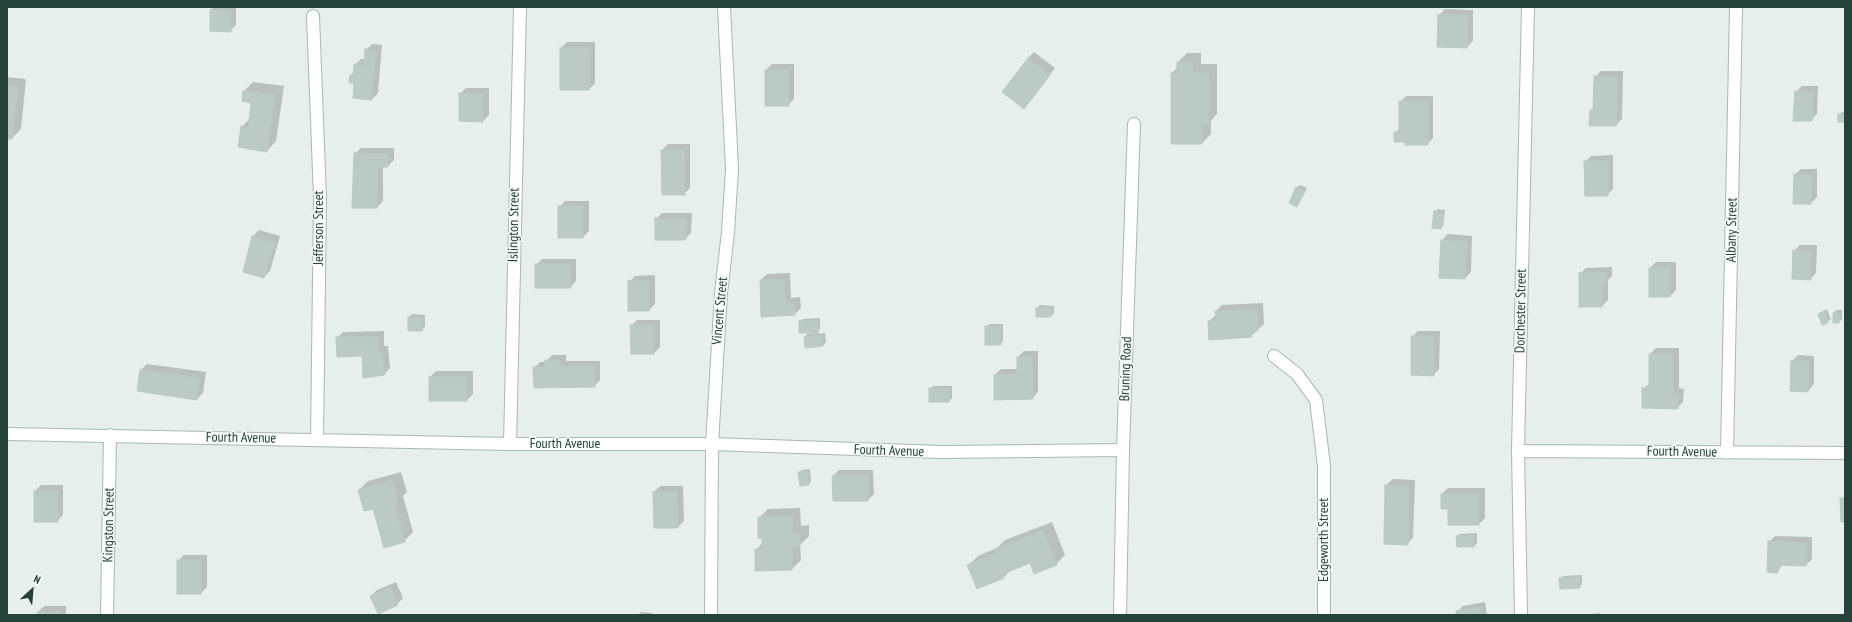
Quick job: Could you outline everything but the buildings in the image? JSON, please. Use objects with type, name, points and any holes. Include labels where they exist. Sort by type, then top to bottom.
[{"type":"street","name":"Islington Street","points":[[510,444],[520,7]]},
{"type":"street","name":"Vincent Street","points":[[711,615],[712,444],[721,293],[728,232],[732,169],[724,7]]},
{"type":"street","name":"Dorchester Street","points":[[1521,615],[1518,451],[1528,7]]},
{"type":"street","name":"Albany Street","points":[[1728,453],[1736,7]]},
{"type":"street","name":"Jefferson Street","points":[[313,16],[320,198],[317,440]]},
{"type":"street","name":"Bruning Road","points":[[1120,615],[1123,450],[1134,124]]},
{"type":"street","name":"Edgeworth Street","points":[[1274,356],[1297,374],[1316,400],[1324,466],[1324,615]]},
{"type":"street","name":"Fourth Avenue","points":[[7,434],[510,444],[712,444],[942,452],[1123,450]]},
{"type":"street","name":"Kingston Street","points":[[107,615],[110,435]]},
{"type":"street","name":"Fourth Avenue","points":[[1518,451],[1845,453]]}]
